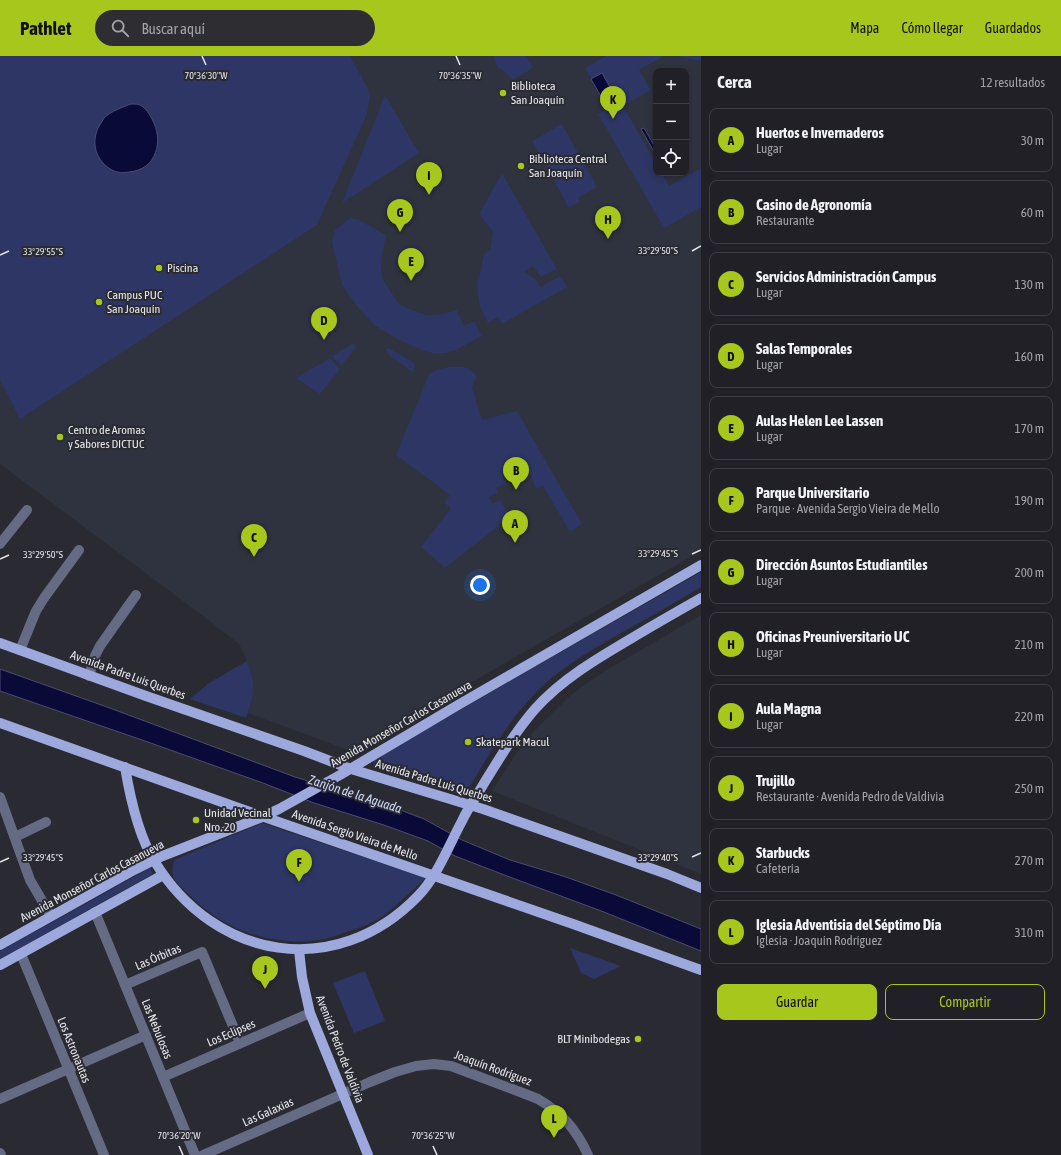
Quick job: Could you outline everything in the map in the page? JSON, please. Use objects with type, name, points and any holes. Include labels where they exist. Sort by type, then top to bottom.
[{"type":"main road","name":"Avenida Monseñor Carlos Casanueva","points":[[0,945],[153,860],[279,809],[701,565]]},
{"type":"main road","points":[[125,767],[127,782],[136,815],[153,860],[174,889],[199,913],[228,932],[241,938],[262,944],[299,950],[344,942],[370,932],[384,924],[407,907],[424,890],[434,876],[461,821],[496,762],[536,709],[563,683],[592,661],[701,598]]},
{"type":"main road","name":"Avenida Padre Luis Querbes","points":[[0,643],[89,676],[351,768],[470,805],[667,874],[701,888]]},
{"type":"main road","name":"Avenida Sergio Vieira de Mello","points":[[0,723],[262,817],[580,926],[701,970]]},
{"type":"main road","points":[[0,965],[163,875]]},
{"type":"main road","name":"Avenida Pedro de Valdivia","points":[[299,950],[302,978],[310,1013],[368,1155]]},
{"type":"street","points":[[0,544],[27,510]]},
{"type":"street","points":[[20,650],[40,604],[80,550]]},
{"type":"street","points":[[89,676],[98,650],[136,595]]},
{"type":"street","points":[[0,797],[30,880],[51,916]]},
{"type":"street","points":[[15,837],[46,822]]},
{"type":"street","name":"Las Nebulosas","points":[[95,912],[195,1155]]},
{"type":"street","name":"Las Órbitas","points":[[125,985],[202,952],[240,1043]]},
{"type":"street","name":"Los Astronautas","points":[[21,954],[104,1155]]},
{"type":"street","name":"Los Eclipses","points":[[163,1077],[310,1013]]},
{"type":"street","points":[[0,1099],[146,1035]]},
{"type":"street","name":"Joaquín Rodríguez","points":[[343,1094],[406,1069],[425,1065],[451,1066],[528,1095],[549,1106],[562,1116],[571,1126],[588,1155]]},
{"type":"street","name":"Las Galaxias","points":[[203,1155],[343,1094]]},
{"type":"shaded area","points":[[0,56],[701,56],[701,551],[351,751],[248,713],[252,700],[247,661],[239,644],[0,464]]},
{"type":"shaded area","name":"Campus PUC San Joaquín","points":[[0,56],[350,56],[367,87],[370,96],[367,114],[317,225],[20,419],[0,380]]},
{"type":"shaded area","points":[[494,56],[526,56],[533,68],[513,80],[500,68],[498,70]]},
{"type":"shaded area","points":[[606,56],[664,56],[639,70],[651,90],[623,106],[653,158],[653,176],[664,176],[669,186],[701,168],[701,207],[664,228],[598,114],[608,108],[585,68]]},
{"type":"shaded area","points":[[675,56],[701,56],[701,61]]},
{"type":"shaded area","points":[[602,73],[621,107],[610,112],[591,79]]},
{"type":"shaded area","points":[[385,95],[419,153],[342,203]]},
{"type":"shaded area","points":[[131,104],[140,105],[152,119],[156,127],[156,153],[146,166],[139,170],[123,173],[112,170],[102,162],[96,152],[95,140],[98,128],[104,118],[110,113]]},
{"type":"shaded area","points":[[562,124],[597,187],[578,198],[580,202],[569,208],[532,141]]},
{"type":"shaded area","points":[[644,128],[653,144],[653,150],[641,129]]},
{"type":"shaded area","points":[[502,173],[557,269],[541,277],[533,266],[524,272],[535,278],[540,287],[560,276],[567,287],[502,324],[498,317],[488,323],[480,307],[477,280],[479,279],[484,254],[490,250],[493,232],[479,214]]},
{"type":"shaded area","points":[[350,218],[357,219],[386,235],[381,269],[383,280],[399,304],[414,311],[428,315],[442,314],[457,310],[464,326],[474,321],[482,336],[456,350],[435,354],[403,342],[375,326],[356,305],[342,285],[332,242],[335,230]]},
{"type":"shaded area","points":[[353,343],[356,347],[342,365],[335,360],[332,356]]},
{"type":"shaded area","points":[[388,348],[412,361],[415,364],[414,371],[411,371],[389,355],[386,350]]},
{"type":"shaded area","points":[[330,358],[340,369],[320,394],[296,378]]},
{"type":"shaded area","points":[[465,367],[477,376],[472,387],[482,420],[517,411],[582,524],[570,532],[543,486],[536,489],[526,465],[502,476],[506,484],[496,488],[498,493],[489,497],[492,504],[501,500],[507,513],[506,520],[445,568],[421,547],[451,508],[444,503],[450,495],[396,455],[429,374],[439,369]]},
{"type":"shaded area","points":[[701,572],[701,587],[592,650],[565,668],[535,693],[502,735],[464,796],[374,767],[374,759]]},
{"type":"shaded area","points":[[701,615],[701,874],[492,791],[526,741],[570,696],[605,671]]},
{"type":"shaded area","points":[[247,661],[253,682],[252,700],[246,718],[190,699],[209,683]]},
{"type":"shaded area","points":[[0,669],[295,777],[395,808],[424,819],[462,840],[510,860],[563,876],[616,895],[701,929],[701,951],[604,912],[455,856],[428,841],[384,825],[314,803],[263,783],[0,691]]},
{"type":"shaded area","points":[[262,823],[426,878],[379,919],[347,932],[323,939],[303,941],[270,939],[254,935],[224,922],[210,913],[179,885],[173,876],[172,869],[174,860]]},
{"type":"shaded area","points":[[150,868],[153,874],[0,959],[0,951]]},
{"type":"shaded area","points":[[570,948],[621,966],[594,979],[581,973]]},
{"type":"shaded area","points":[[365,971],[385,1021],[354,1033],[333,983]]},
{"type":"place","name":"Biblioteca San Joaquín","points":[[503,93]]},
{"type":"place","name":"Starbucks","points":[[613,119]]},
{"type":"place","name":"Biblioteca Central San Joaquín","points":[[521,166]]},
{"type":"place","name":"Aula Magna","points":[[429,195]]},
{"type":"place","name":"Dirección Asuntos Estudiantiles","points":[[400,232]]},
{"type":"place","name":"Oficinas Preuniversitario UC","points":[[608,239]]},
{"type":"place","name":"Piscina","points":[[159,268]]},
{"type":"place","name":"Aulas Helen Lee Lassen","points":[[411,281]]},
{"type":"place","name":"Campus PUC San Joaquín","points":[[99,302]]},
{"type":"place","name":"Salas Temporales","points":[[324,340]]},
{"type":"place","name":"Centro de Aromas y Sabores DICTUC","points":[[60,437]]},
{"type":"place","name":"Casino de Agronomía","points":[[516,490]]},
{"type":"place","name":"Huertos e Invernaderos","points":[[515,543]]},
{"type":"place","name":"Servicios Administración Campus","points":[[254,557]]},
{"type":"place","name":"Skatepark Macul","points":[[468,742]]},
{"type":"place","name":"Unidad Vecinal Nro. 20","points":[[196,820]]},
{"type":"place","name":"Parque Universitario","points":[[299,882]]},
{"type":"place","name":"Trujillo","points":[[265,989]]},
{"type":"place","name":"BLT Minibodegas","points":[[638,1039]]},
{"type":"place","name":"Iglesia Adventisia del Séptimo Día","points":[[554,1138]]},
{"type":"water label","name":"Zanjón de la Aguada","points":[[355,794]]}]
